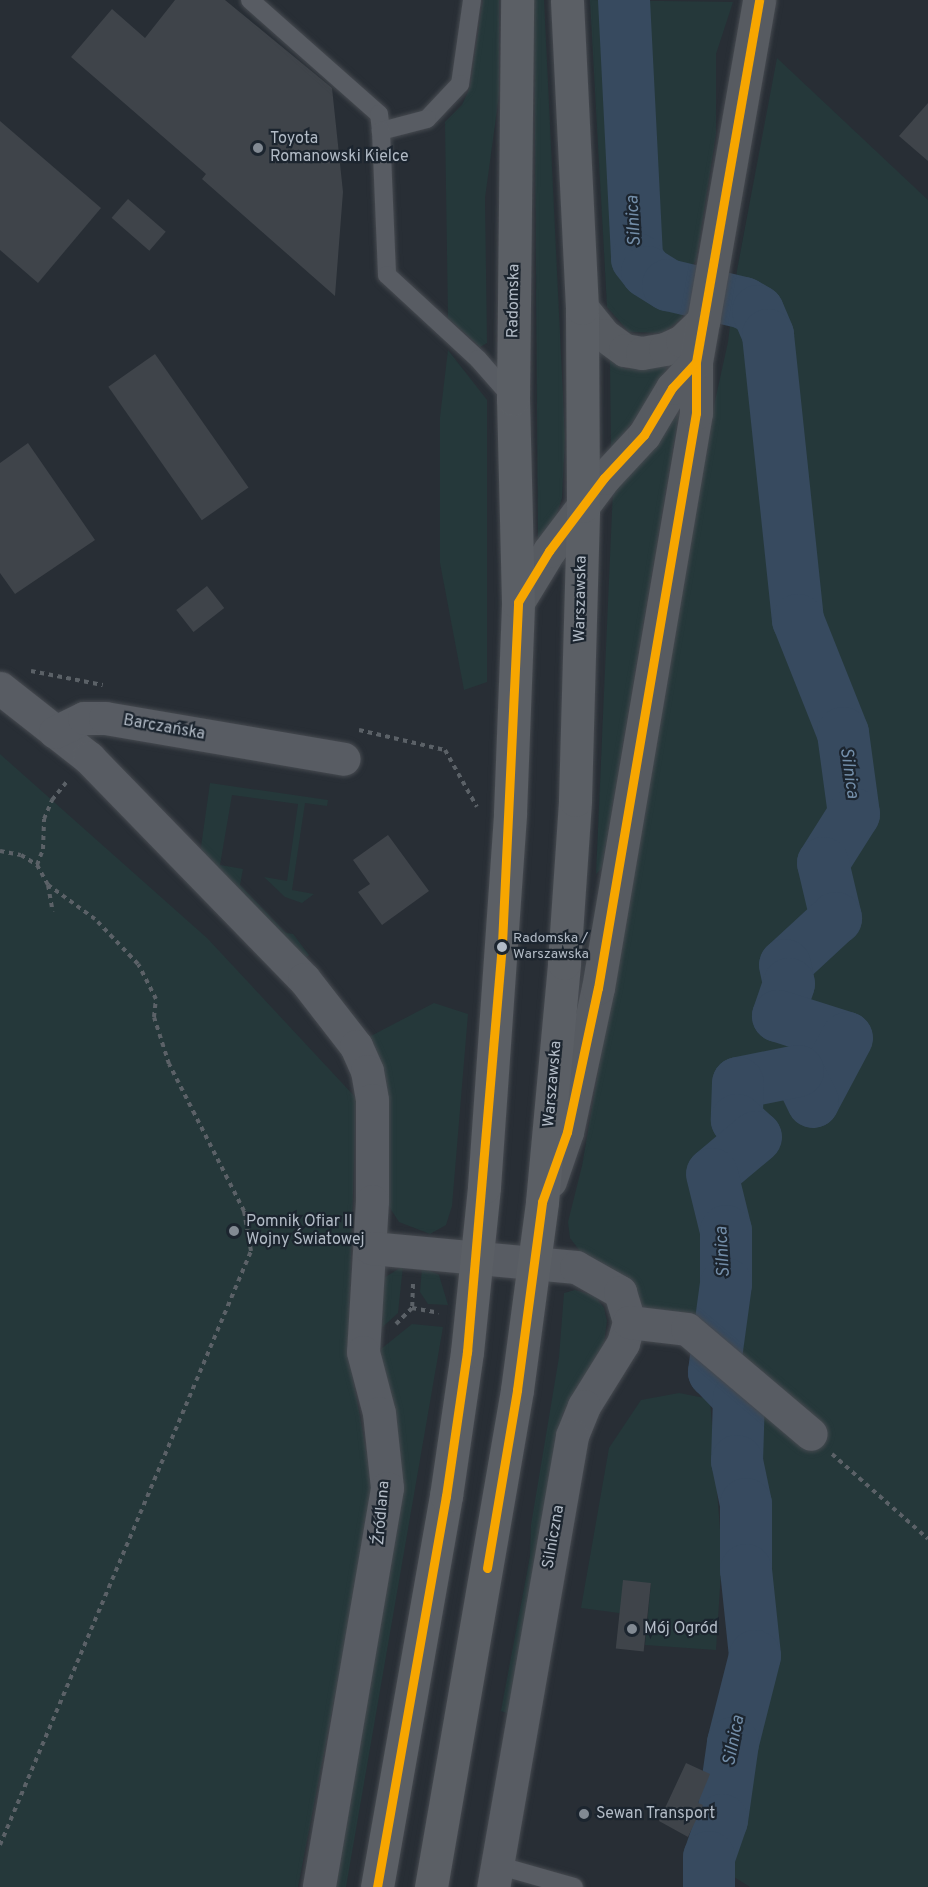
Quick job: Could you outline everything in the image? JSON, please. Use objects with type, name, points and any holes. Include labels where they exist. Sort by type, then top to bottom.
[{"type":"main road","name":"Radomska","points":[[517,0],[513,399],[518,602]]},
{"type":"main road","points":[[567,0],[582,308]]},
{"type":"main road","name":"Warszawska","points":[[542,1202],[576,800],[583,506],[582,308]]},
{"type":"main road","points":[[377,1887],[446,1496],[477,1257],[508,849],[518,602]]},
{"type":"main road","points":[[431,1887],[507,1455],[542,1202]]},
{"type":"street","name":"Warszawska","points":[[542,1202],[567,1132],[598,988],[696,413],[696,362],[759,0]]},
{"type":"street","points":[[582,308],[604,334],[625,350],[642,353],[664,349],[682,341],[704,320]]},
{"type":"street","name":"Warszawska","points":[[518,602],[583,506],[644,435],[672,388],[696,362]]},
{"type":"street","points":[[0,688],[55,732]]},
{"type":"street","name":"Barczańska","points":[[55,732],[84,718],[105,718],[345,759]]},
{"type":"street","name":"Źródlana","points":[[55,732],[89,758],[304,979],[356,1046],[367,1071],[372,1100],[371,1248],[363,1352],[383,1448],[385,1515],[319,1887]]},
{"type":"street","points":[[371,1248],[561,1264],[589,1271],[620,1293],[629,1322],[687,1329],[811,1434]]},
{"type":"street","name":"Silniczna","points":[[495,1876],[572,1436],[584,1406],[623,1343],[629,1322]]},
{"type":"lane","points":[[250,0],[379,114],[387,275],[478,359],[513,399]]},
{"type":"lane","points":[[381,130],[427,119],[460,84],[472,0]]},
{"type":"lane","points":[[495,1876],[574,1887]]},
{"type":"path","points":[[29,670],[114,687]]},
{"type":"path","points":[[445,750],[480,812]]},
{"type":"path","points":[[37,865],[43,849],[44,819],[52,800],[73,774]]},
{"type":"path","points":[[0,851],[21,855],[37,865],[48,885],[53,912]]},
{"type":"path","points":[[0,1845],[251,1251],[244,1211],[170,1064],[154,1017],[156,999],[138,963],[95,919],[48,885]]},
{"type":"path","points":[[414,1276],[412,1308],[442,1314]]},
{"type":"path","points":[[811,1434],[928,1539]]},
{"type":"shaded area","points":[[483,0],[499,0],[499,95],[485,198],[487,343],[480,347],[448,318],[445,122],[462,105],[470,87]]},
{"type":"shaded area","points":[[534,0],[544,0],[565,438],[562,498],[556,516],[538,540]]},
{"type":"shaded area","points":[[590,0],[733,2],[716,54],[716,134],[696,261],[691,266],[682,318],[663,333],[629,332],[607,307]]},
{"type":"shaded area","points":[[777,58],[928,200],[928,1887],[750,1887],[704,1858],[725,1742],[733,1645],[719,1389],[730,1368],[644,1318],[629,1286],[612,1268],[582,1254],[570,1238],[568,1222],[582,1166],[707,437],[728,342],[737,270]]},
{"type":"shaded area","points":[[448,350],[487,400],[487,682],[464,690],[440,563],[440,417]]},
{"type":"shaded area","points":[[610,359],[626,369],[668,365],[659,387],[611,450]]},
{"type":"shaded area","points":[[680,407],[602,868],[596,874],[613,489]]},
{"type":"shaded area","points":[[0,754],[207,938],[356,1098],[348,1351],[374,1494],[298,1887],[0,1887]]},
{"type":"shaded area","points":[[210,783],[328,800],[327,806],[305,803],[292,890],[314,894],[302,903],[285,897],[264,877],[287,881],[298,804],[232,795],[220,865],[243,869],[240,885],[286,933],[293,934],[309,955],[304,960],[200,854]]},
{"type":"shaded area","points":[[434,1003],[468,1014],[452,1206],[446,1225],[430,1234],[399,1222],[388,1205],[386,1078],[367,1038]]},
{"type":"shaded area","points":[[403,1266],[398,1313],[376,1333],[384,1278]]},
{"type":"shaded area","points":[[422,1267],[439,1275],[448,1305],[428,1304],[420,1292]]},
{"type":"shaded area","points":[[575,1290],[595,1296],[604,1308],[607,1321],[604,1343],[563,1413],[509,1714],[501,1711],[530,1556],[531,1525],[559,1357],[564,1293]]},
{"type":"shaded area","points":[[412,1324],[443,1327],[346,1887],[331,1887],[358,1729],[381,1349]]},
{"type":"shaded area","points":[[679,1393],[710,1399],[722,1556],[716,1650],[645,1645],[651,1583],[619,1613],[581,1608],[609,1448],[641,1400]]},
{"type":"building","name":"Toyota Romanowski Kielce","points":[[175,0],[225,0],[332,88],[343,192],[335,296],[202,179],[206,174],[71,57],[112,9],[145,38]]},
{"type":"building","points":[[928,103],[928,161],[899,136]]},
{"type":"building","points":[[0,121],[101,208],[38,283],[0,250]]},
{"type":"building","points":[[128,199],[166,232],[149,251],[112,218]]},
{"type":"building","points":[[155,354],[248,488],[202,520],[108,387]]},
{"type":"building","points":[[28,443],[95,540],[15,594],[0,573],[0,463]]},
{"type":"building","points":[[207,586],[224,608],[194,632],[176,610]]},
{"type":"building","points":[[388,835],[429,891],[382,925],[358,892],[370,884],[353,860]]},
{"type":"building","name":"Mój Ogród","points":[[623,1580],[651,1583],[644,1652],[616,1649]]},
{"type":"building","points":[[686,1763],[710,1774],[698,1803],[703,1805],[688,1837],[659,1821]]},
{"type":"waterway","name":"Silnica","points":[[624,0],[637,259],[647,272],[668,285],[744,303],[758,311],[768,335],[798,620],[843,733],[854,814],[823,863],[836,918],[785,965],[789,984],[778,1016],[847,1038],[813,1102],[798,1071],[738,1083],[737,1120],[756,1137],[712,1174],[726,1231],[726,1284],[714,1372],[739,1398],[737,1461],[746,1504],[746,1570],[755,1656],[733,1743],[722,1820],[709,1857],[709,1887]]},
{"type":"transit line","points":[[377,1887],[446,1496],[467,1352],[502,944],[518,602],[549,551],[604,478],[644,435],[672,388],[696,362],[759,0]]},
{"type":"transit line","points":[[487,1568],[517,1390],[542,1202],[567,1132],[598,988],[696,413],[696,364]]},
{"type":"place","name":"Toyota Romanowski Kielce","points":[[258,148]]},
{"type":"place","name":"Radomska / Warszawska","points":[[502,947]]},
{"type":"place","name":"Pomnik Ofiar II Wojny Światowej","points":[[234,1231]]},
{"type":"place","name":"Mój Ogród","points":[[632,1629]]},
{"type":"place","name":"Sewan Transport","points":[[584,1814]]}]
